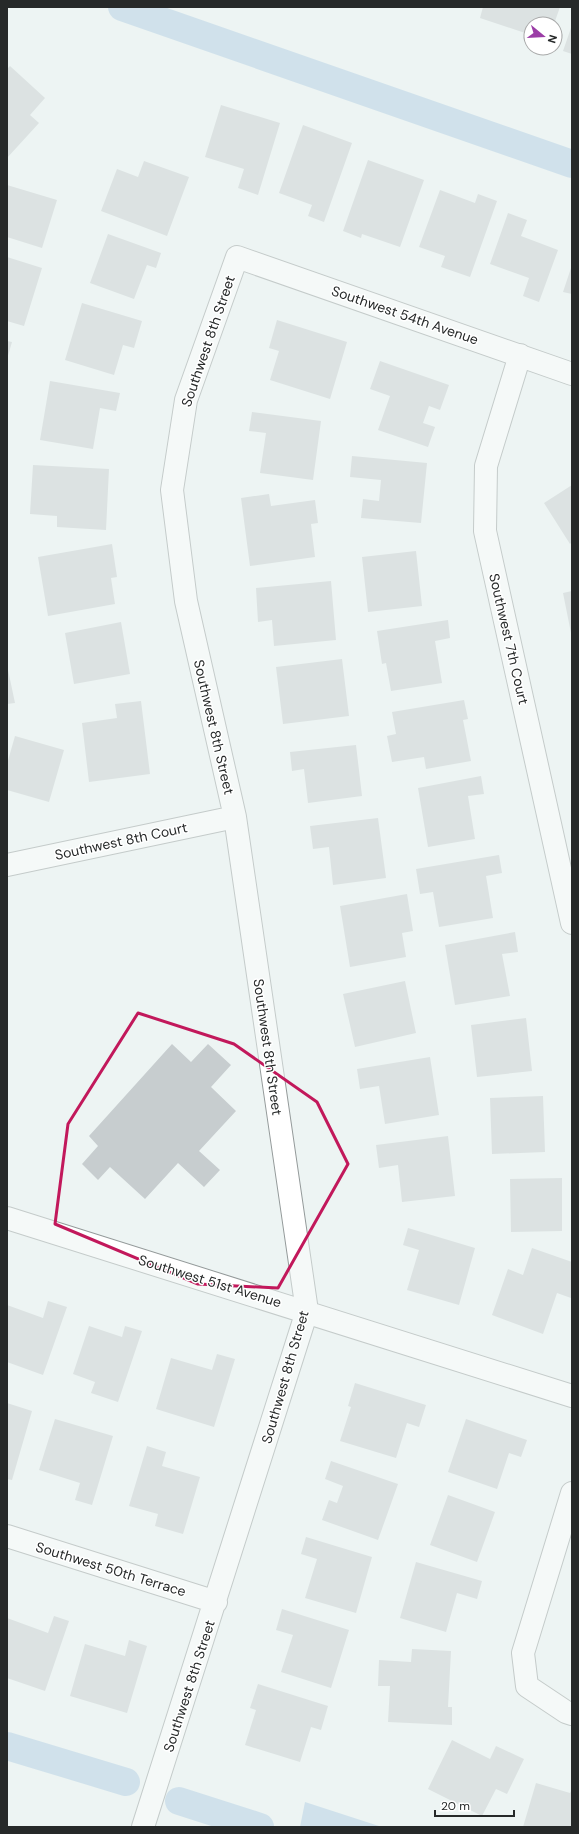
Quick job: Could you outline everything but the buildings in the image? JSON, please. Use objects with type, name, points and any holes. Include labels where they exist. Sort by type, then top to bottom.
[{"type":"street","name":"Southwest 54th Avenue","points":[[237,257],[572,374]]},
{"type":"street","name":"Southwest 8th Street","points":[[143,1827],[216,1602],[307,1311],[235,817],[186,601],[172,490],[186,400],[237,257]]},
{"type":"street","name":"Southwest 7th Court","points":[[520,355],[486,466],[485,531],[572,923]]},
{"type":"street","name":"Southwest 8th Court","points":[[7,865],[235,817]]},
{"type":"street","name":"Southwest 51st Avenue","points":[[7,1218],[307,1311],[572,1396]]},
{"type":"street","points":[[572,1493],[523,1652],[527,1686],[566,1712],[572,1714]]},
{"type":"street","name":"Southwest 50th Terrace","points":[[7,1536],[216,1602]]},
{"type":"highlighted area","points":[[138,1013],[234,1044],[317,1102],[348,1164],[278,1288],[198,1284],[55,1224],[68,1124]]},
{"type":"water","points":[[305,1802],[382,1827],[300,1827]]},
{"type":"waterway","points":[[122,7],[572,164]]},
{"type":"waterway","points":[[7,1746],[126,1782]]},
{"type":"waterway","points":[[179,1801],[260,1827]]}]
